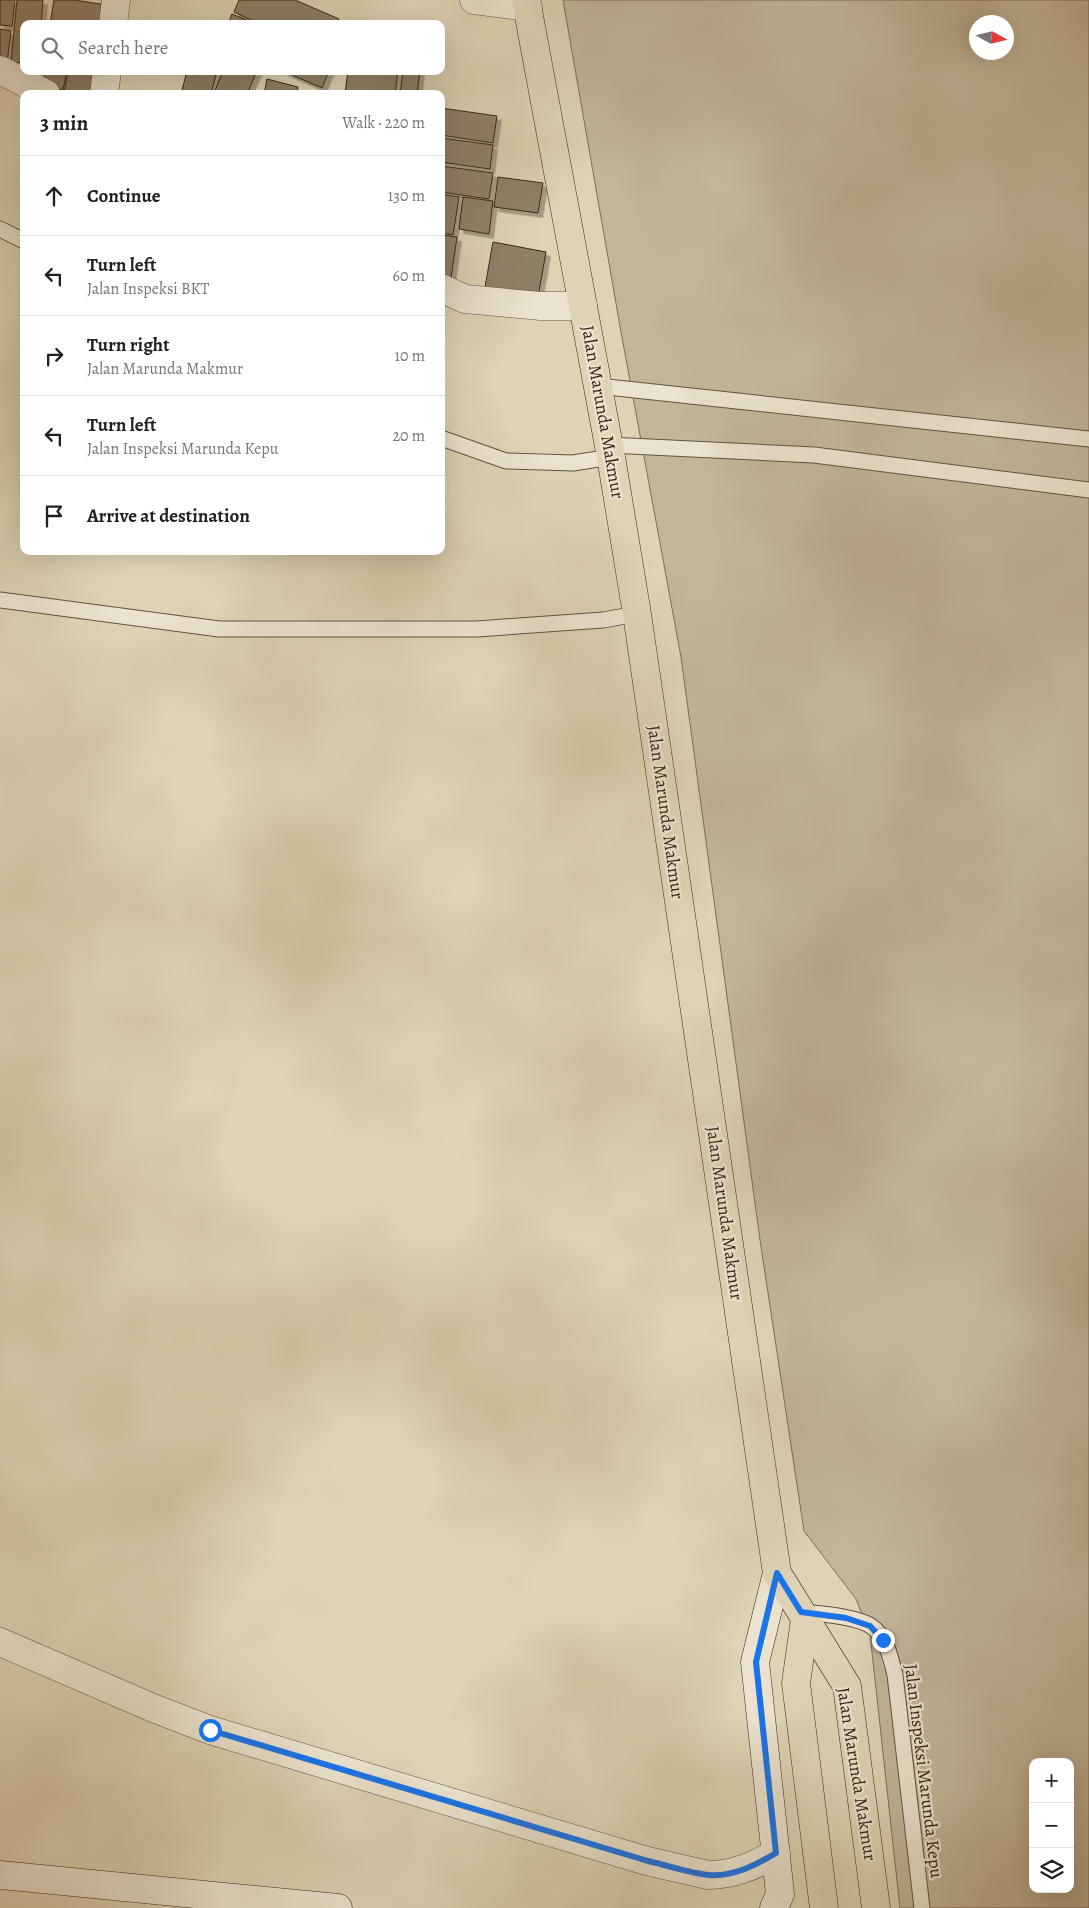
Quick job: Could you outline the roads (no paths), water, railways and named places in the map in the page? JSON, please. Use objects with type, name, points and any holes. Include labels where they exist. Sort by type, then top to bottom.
[{"type":"main road","name":"Jalan Marunda Makmur","points":[[527,3],[610,451],[637,614],[777,1573],[847,1686],[876,1908]]},
{"type":"main road","points":[[803,1616],[796,1683],[824,1908]]},
{"type":"street","points":[[114,20],[116,0]]},
{"type":"street","points":[[474,0],[527,3]]},
{"type":"street","points":[[0,70],[38,90]]},
{"type":"street","points":[[105,90],[106,75]]},
{"type":"street","points":[[445,290],[465,299],[540,306],[583,306]]},
{"type":"street","points":[[774,1908],[780,1894],[756,1662],[777,1573]]},
{"type":"street","points":[[0,1642],[153,1708],[210,1730],[648,1861],[708,1875],[716,1875],[755,1866],[776,1853]]},
{"type":"street","points":[[0,1875],[338,1908]]},
{"type":"lane","points":[[0,229],[20,239]]},
{"type":"lane","points":[[598,386],[1089,439]]},
{"type":"lane","points":[[445,439],[506,461],[573,464],[610,451],[814,455],[1089,490]]},
{"type":"lane","points":[[0,600],[219,629],[477,629],[602,620],[637,614]]},
{"type":"lane","name":"Jalan Inspeksi Marunda Kepu","points":[[803,1616],[846,1618],[870,1626],[883,1640],[890,1655],[895,1675],[922,1908]]}]
